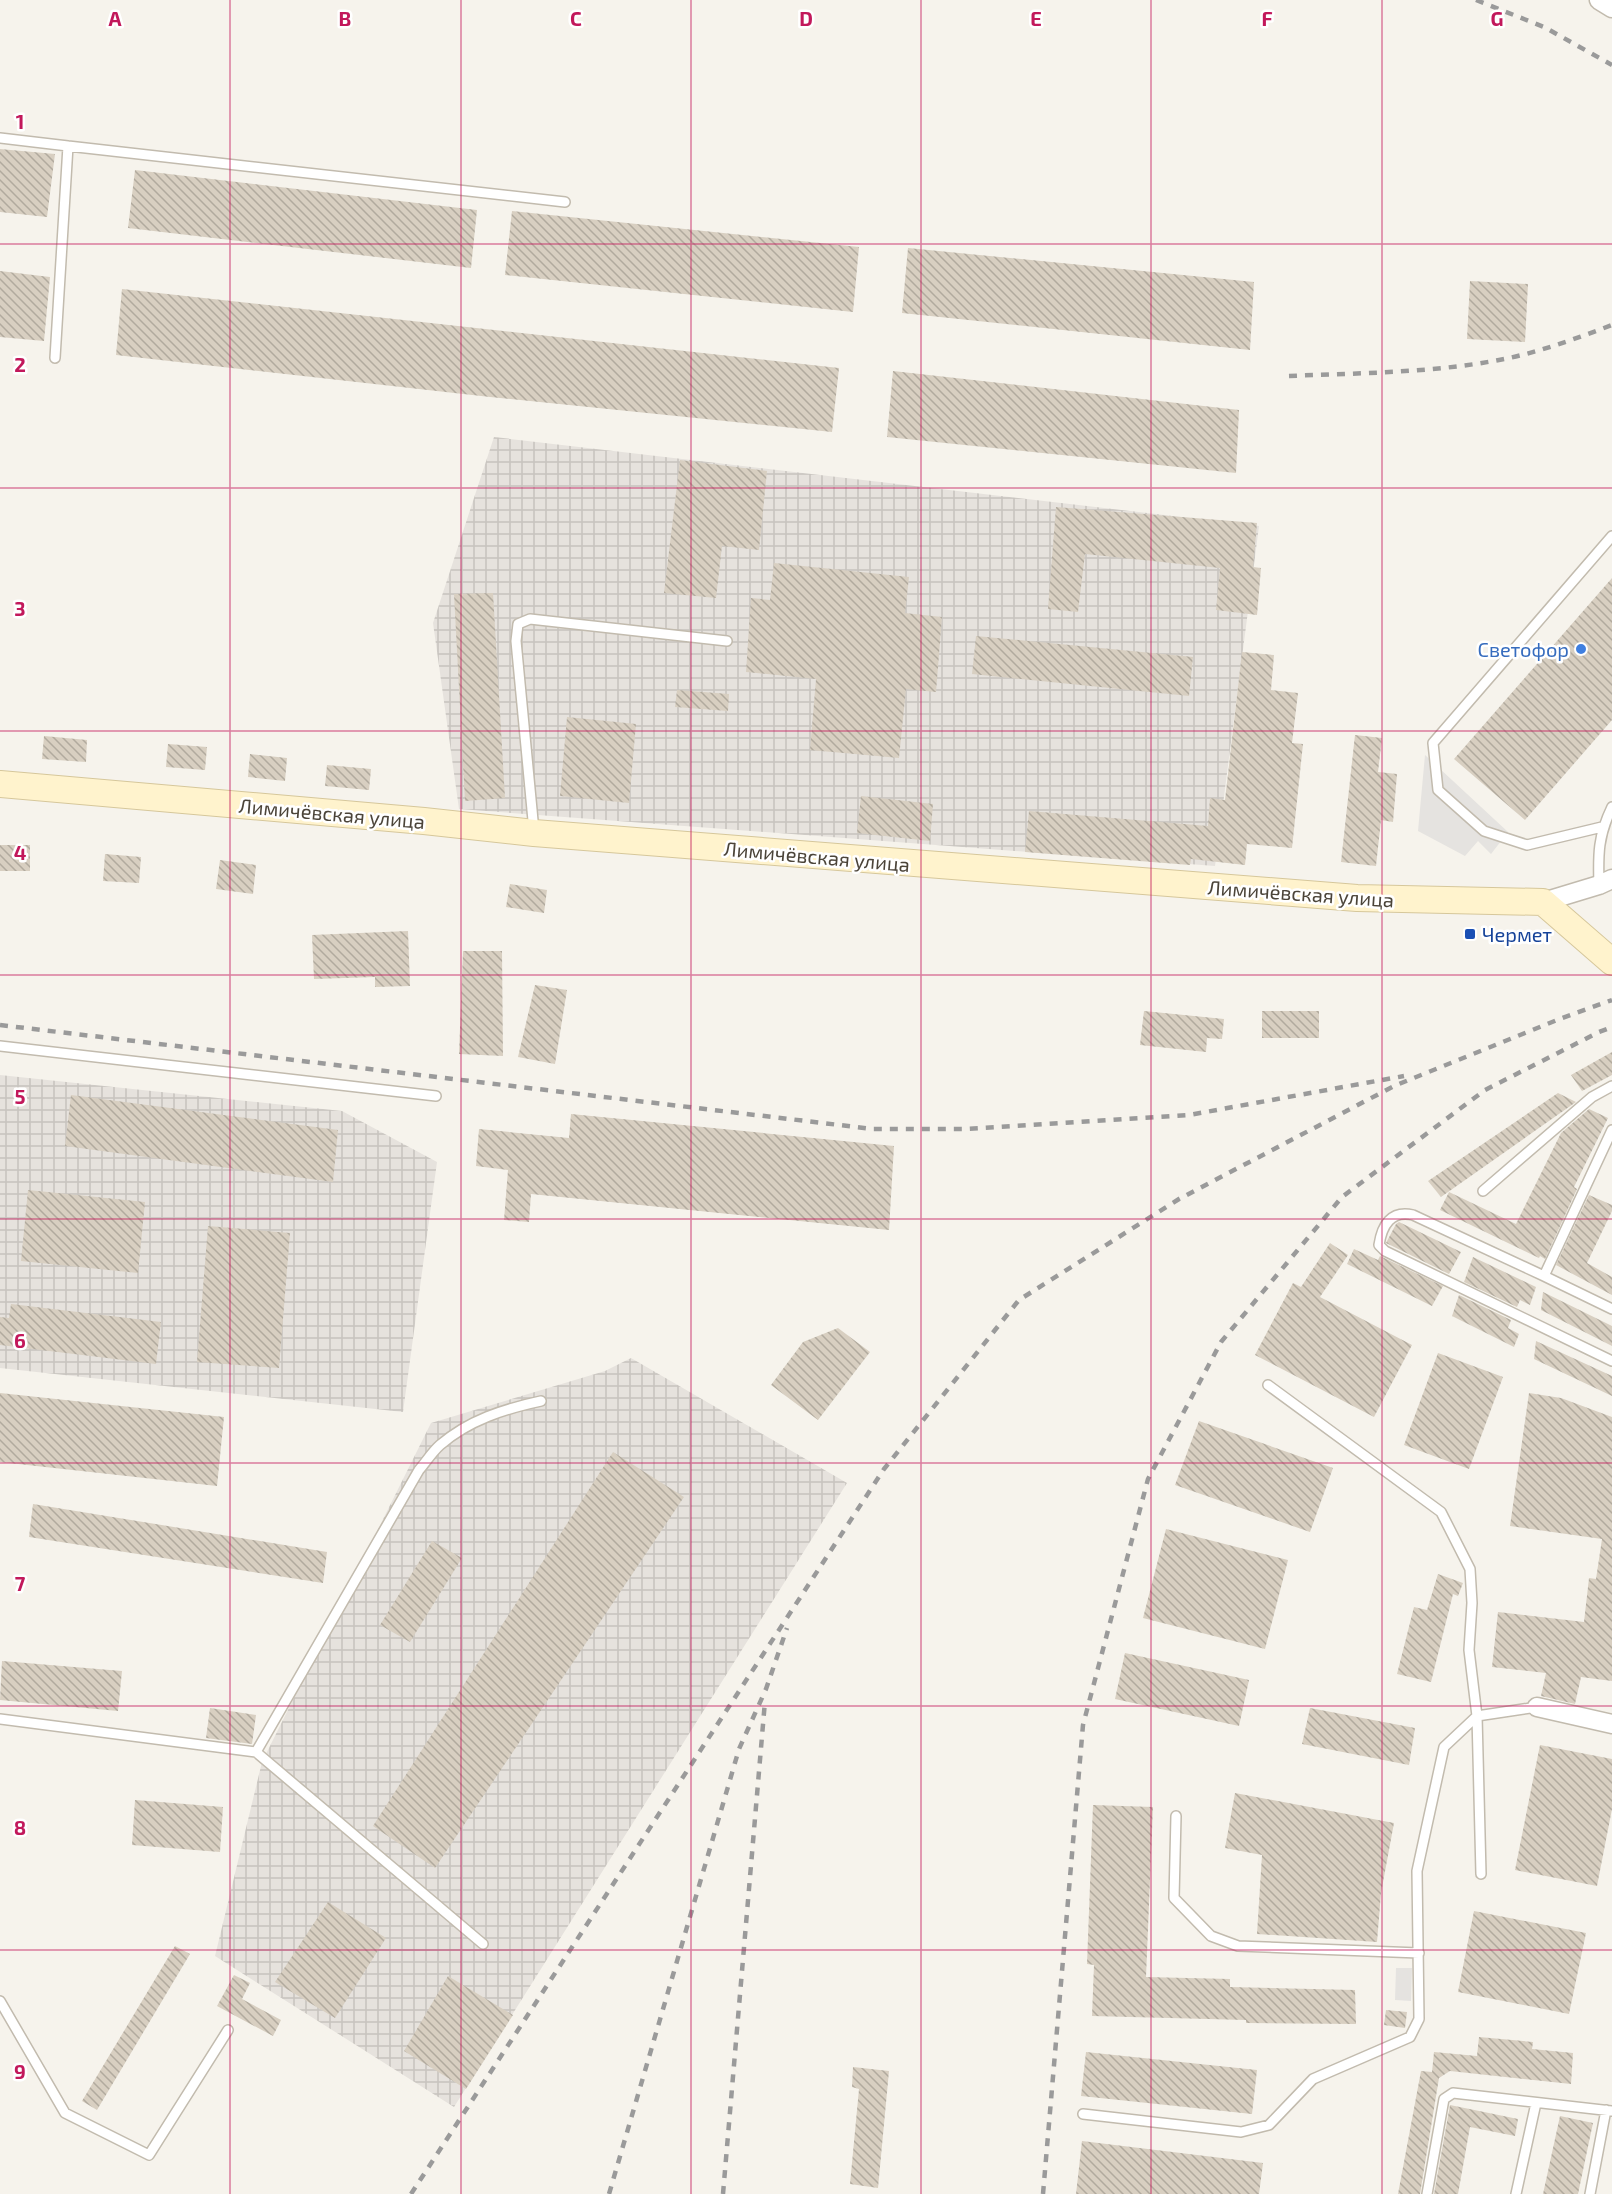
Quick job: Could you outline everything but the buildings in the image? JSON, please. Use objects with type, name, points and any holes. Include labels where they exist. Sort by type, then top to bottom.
[{"type":"main road","name":"Лимичёвская улица","points":[[0,784],[424,821],[534,833],[1357,898],[1543,902]]},
{"type":"main road","points":[[1543,902],[1612,962]]},
{"type":"street","points":[[1599,0],[1612,8]]},
{"type":"street","points":[[1543,902],[1606,882]]},
{"type":"street","points":[[1537,1707],[1612,1724]]},
{"type":"lane","points":[[0,138],[566,201]]},
{"type":"lane","points":[[55,358],[68,146]]},
{"type":"lane","points":[[1602,827],[1527,845],[1484,831],[1438,790],[1433,743],[1612,536]]},
{"type":"lane","points":[[534,833],[516,641],[518,624],[530,620],[728,641]]},
{"type":"lane","points":[[1606,882],[1598,856],[1602,827],[1612,807]]},
{"type":"lane","points":[[0,1046],[436,1096]]},
{"type":"lane","points":[[1483,1191],[1592,1097],[1612,1086]]},
{"type":"lane","points":[[1544,1276],[1612,1130]]},
{"type":"lane","points":[[1612,1309],[1413,1215],[1402,1212],[1391,1217],[1381,1234],[1379,1245],[1385,1251],[1612,1361]]},
{"type":"lane","points":[[1268,1385],[1441,1512],[1470,1569],[1472,1603],[1469,1650],[1478,1716],[1481,1874]]},
{"type":"lane","points":[[256,1752],[419,1470],[440,1445],[475,1422],[503,1409],[541,1401]]},
{"type":"lane","points":[[1083,2114],[1241,2132],[1269,2125],[1313,2079],[1410,2037],[1419,2019],[1417,1871],[1444,1747],[1478,1716],[1537,1707]]},
{"type":"lane","points":[[0,1719],[256,1752],[483,1944]]},
{"type":"lane","points":[[1176,1816],[1174,1898],[1211,1936],[1238,1946],[1419,1953]]},
{"type":"lane","points":[[0,2001],[66,2113],[149,2155],[228,2030]]},
{"type":"lane","points":[[1427,2194],[1444,2099],[1453,2093],[1609,2111],[1590,2194]]},
{"type":"lane","points":[[1516,2194],[1536,2103]]},
{"type":"shaded area","points":[[494,437],[1259,526],[1215,866],[459,809],[433,623]]},
{"type":"shaded area","points":[[1425,755],[1508,832],[1491,854],[1478,841],[1465,856],[1418,831]]},
{"type":"shaded area","points":[[0,1075],[342,1111],[437,1162],[403,1412],[0,1368]]},
{"type":"shaded area","points":[[631,1358],[847,1483],[454,2107],[215,1956],[262,1762],[431,1423],[605,1371]]},
{"type":"shaded area","points":[[1396,1968],[1412,1968],[1411,2001],[1395,2000]]},
{"type":"railway","points":[[1476,0],[1544,27],[1612,65]]},
{"type":"railway","points":[[1289,376],[1394,372],[1473,364],[1542,350],[1612,325]]},
{"type":"railway","points":[[411,2194],[884,1469],[1019,1300],[1179,1199],[1394,1086],[1612,1000]]},
{"type":"railway","points":[[0,1025],[873,1129],[964,1129],[1189,1115],[1404,1076]]},
{"type":"railway","points":[[1043,2194],[1083,1725],[1148,1479],[1221,1342],[1342,1197],[1485,1090],[1612,1027]]},
{"type":"railway","points":[[609,2194],[739,1749],[766,1689],[787,1628]]},
{"type":"railway","points":[[723,2194],[765,1701]]},
{"type":"place","name":"Светофор","points":[[1581,649]]},
{"type":"place","name":"Чермет","points":[[1470,934]]}]
